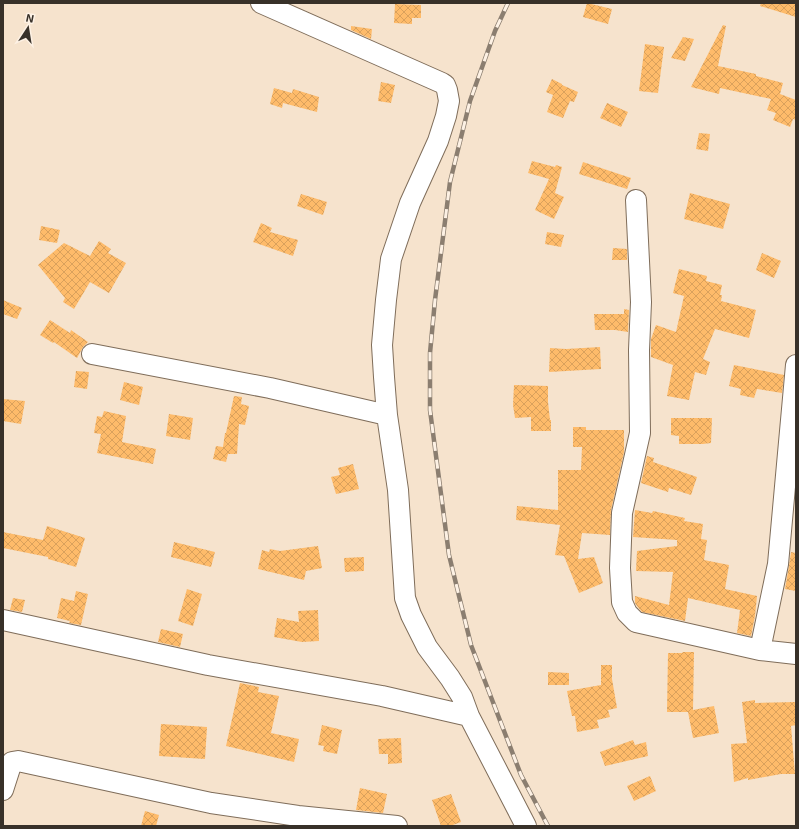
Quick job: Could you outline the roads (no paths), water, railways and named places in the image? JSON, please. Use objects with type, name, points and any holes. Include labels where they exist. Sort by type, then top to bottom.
[{"type":"street","points":[[262,3],[442,83],[445,85],[447,90],[449,101],[438,141],[410,203],[391,259],[382,345],[387,415],[398,490],[405,598],[411,616],[427,647],[462,697],[469,716],[526,826]]},
{"type":"street","points":[[636,200],[641,302],[639,350],[640,433],[622,513],[620,568],[622,602],[627,613],[636,622],[760,650],[796,654]]},
{"type":"street","points":[[92,354],[270,388],[387,415]]},
{"type":"street","points":[[760,650],[778,564],[796,365]]},
{"type":"street","points":[[3,620],[208,665],[382,696],[469,716]]},
{"type":"street","points":[[3,790],[12,762],[18,761],[211,803],[298,816],[397,826]]},
{"type":"railway","points":[[508,3],[495,31],[470,101],[450,182],[430,353],[430,410],[449,555],[471,645],[521,775],[548,826]]}]
